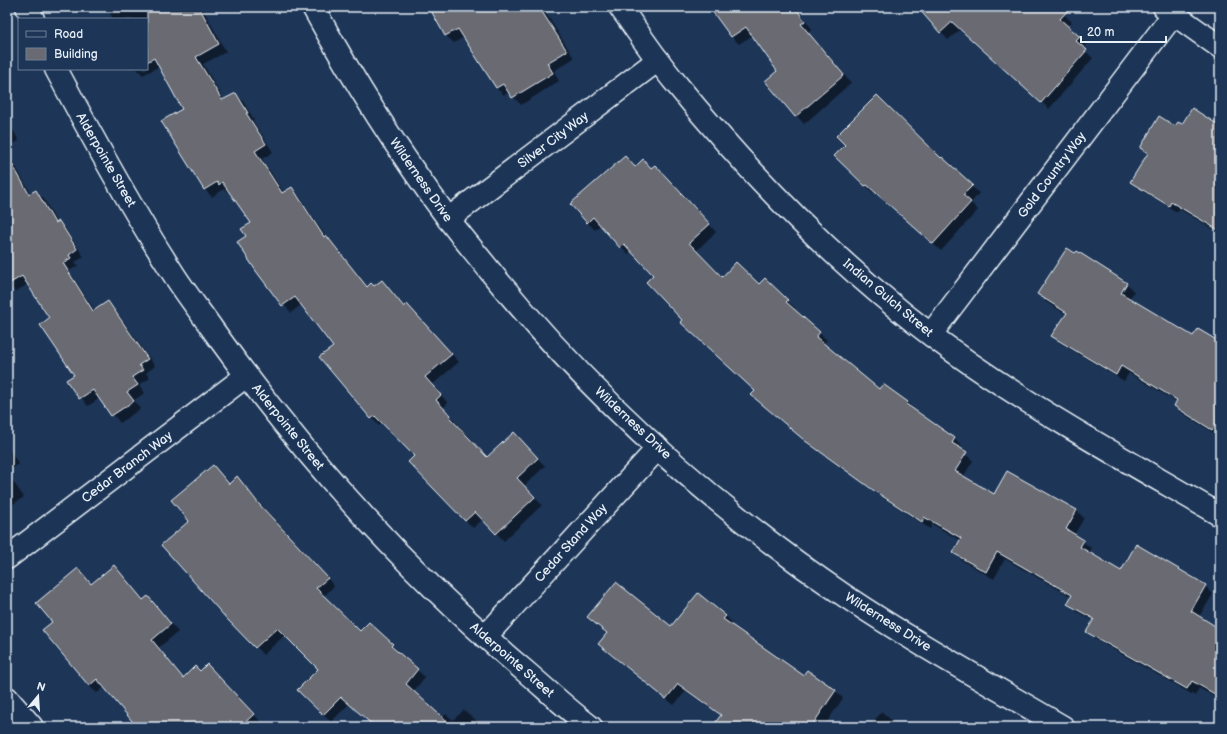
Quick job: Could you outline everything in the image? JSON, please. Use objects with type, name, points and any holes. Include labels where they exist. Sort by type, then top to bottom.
[{"type":"street","points":[[27,7],[32,18]]},
{"type":"street","name":"Wilderness Drive","points":[[313,7],[352,76],[399,150],[448,219],[517,303],[576,368],[658,448],[750,526],[844,595],[918,642],[1063,727]]},
{"type":"street","name":"Indian Gulch Street","points":[[620,7],[658,60],[737,156],[788,210],[860,277],[971,364],[1049,415],[1220,514]]},
{"type":"street","points":[[1169,11],[1220,47]]},
{"type":"street","name":"Gold Country Way","points":[[931,334],[1169,11]]},
{"type":"street","name":"Silver City Way","points":[[448,219],[658,60]]},
{"type":"street","name":"Alderpointe Street","points":[[57,70],[102,156],[172,271],[246,376],[310,455],[377,531],[485,637],[591,727]]},
{"type":"street","name":"Cedar Branch Way","points":[[7,558],[246,376]]},
{"type":"street","name":"Cedar Stand Way","points":[[485,637],[658,448]]},
{"type":"street","points":[[7,698],[32,727]]},
{"type":"building","points":[[147,7],[199,7],[219,44],[196,57],[222,100],[236,93],[248,113],[246,113],[266,144],[255,151],[282,193],[292,187],[324,237],[326,235],[367,287],[371,283],[374,286],[382,280],[404,307],[407,304],[452,354],[425,377],[441,395],[436,400],[451,416],[450,418],[487,457],[514,432],[538,458],[517,478],[535,497],[496,534],[475,512],[465,521],[408,462],[414,456],[375,416],[371,419],[319,357],[333,347],[295,297],[282,306],[256,271],[237,242],[246,236],[241,229],[251,223],[222,182],[219,185],[217,182],[204,190],[161,121],[182,109],[154,58],[148,61]]},
{"type":"building","points":[[429,7],[539,7],[567,51],[547,63],[553,73],[512,98],[503,84],[496,88],[458,29],[445,36]]},
{"type":"building","points":[[709,7],[795,7],[805,21],[801,24],[844,75],[795,117],[765,81],[777,71],[746,27],[731,37]]},
{"type":"building","points":[[917,7],[1071,7],[1060,19],[1080,37],[1076,41],[1087,50],[1041,103],[952,22],[940,33]]},
{"type":"building","points":[[877,95],[941,158],[942,157],[973,185],[963,195],[971,202],[933,244],[867,185],[865,186],[834,156],[845,145],[836,136]]},
{"type":"building","points":[[1192,108],[1220,126],[1220,231],[1171,202],[1169,206],[1130,182],[1148,153],[1140,148],[1159,116],[1175,126],[1178,122],[1182,124]]},
{"type":"building","points":[[7,155],[29,194],[36,190],[55,223],[59,221],[77,249],[69,255],[71,258],[63,263],[93,311],[108,301],[148,359],[139,365],[143,370],[132,377],[138,385],[127,392],[134,401],[111,416],[93,390],[79,399],[66,380],[74,375],[40,325],[49,318],[22,276],[7,285]]},
{"type":"building","points":[[625,156],[635,167],[643,159],[651,168],[655,165],[710,224],[689,243],[722,277],[736,262],[759,284],[765,278],[788,300],[786,302],[820,332],[816,337],[879,389],[883,384],[908,402],[906,404],[955,438],[952,443],[967,452],[955,471],[994,494],[1007,471],[1077,510],[1066,529],[1084,540],[1080,547],[1121,571],[1136,544],[1206,585],[1191,611],[1220,629],[1220,697],[1192,681],[1187,689],[1086,632],[1094,619],[1067,604],[1072,595],[997,552],[986,572],[953,553],[961,538],[924,517],[922,522],[873,490],[804,440],[751,395],[755,391],[680,322],[682,320],[646,282],[653,275],[624,244],[620,248],[593,217],[587,223],[570,204]]},
{"type":"building","points":[[1067,248],[1075,253],[1077,251],[1127,283],[1121,293],[1193,336],[1198,329],[1220,342],[1220,417],[1212,430],[1174,406],[1177,400],[1121,366],[1116,375],[1051,336],[1067,313],[1037,294]]},
{"type":"building","points":[[213,465],[229,484],[237,476],[259,504],[328,578],[316,588],[360,631],[369,622],[393,644],[391,646],[418,669],[406,684],[453,727],[375,727],[341,697],[323,715],[297,690],[318,669],[277,628],[255,648],[226,618],[161,545],[189,521],[171,500]]},
{"type":"building","points":[[114,565],[143,600],[148,596],[171,624],[152,640],[183,678],[195,666],[200,671],[207,664],[254,714],[240,727],[137,727],[97,679],[89,686],[42,630],[52,622],[36,603],[78,568],[91,584]]},
{"type":"building","points":[[616,582],[671,626],[698,593],[726,616],[723,619],[803,675],[807,670],[836,690],[811,727],[712,727],[721,715],[678,684],[666,699],[598,644],[607,633],[587,617]]}]
